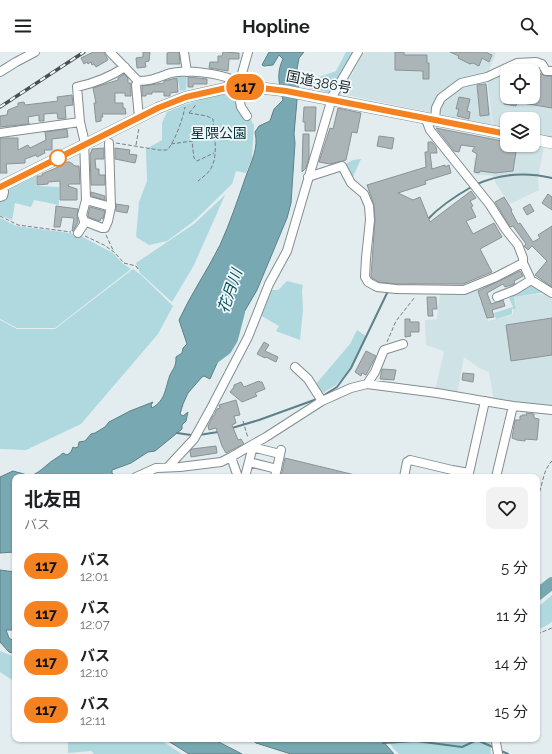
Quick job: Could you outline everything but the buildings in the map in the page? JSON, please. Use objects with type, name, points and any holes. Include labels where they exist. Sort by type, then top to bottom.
[{"type":"highway","name":"国道386号","points":[[0,190],[84,145],[139,118],[186,97],[237,84],[329,99],[500,133]]},
{"type":"highway","points":[[540,140],[552,143]]},
{"type":"street","points":[[0,72],[35,52]]},
{"type":"street","points":[[110,52],[138,82]]},
{"type":"street","points":[[184,52],[186,72]]},
{"type":"street","points":[[247,116],[241,107],[237,84],[248,52]]},
{"type":"street","points":[[168,467],[194,440],[248,337],[269,284],[287,251],[314,161],[329,99],[358,52]]},
{"type":"street","points":[[552,71],[546,71],[542,64],[536,62],[517,63],[487,77],[461,83],[441,98],[431,119],[426,122],[430,130],[490,205],[506,230],[518,245],[523,258],[523,263],[531,280],[552,293]]},
{"type":"street","points":[[78,233],[82,228],[84,221],[82,215],[86,200],[84,136],[80,122],[77,87],[105,78],[125,67]]},
{"type":"street","points":[[138,82],[153,80],[172,73],[186,72],[219,74],[237,84]]},
{"type":"street","points":[[138,82],[136,85],[139,118]]},
{"type":"street","points":[[0,133],[80,122]]},
{"type":"street","points":[[84,221],[105,228],[108,221],[112,207],[109,143]]},
{"type":"street","points":[[308,177],[342,166],[351,182],[364,194],[370,220],[365,277],[368,282],[377,287],[388,289],[464,290],[496,277],[523,263]]},
{"type":"street","points":[[86,200],[112,207]]},
{"type":"street","points":[[497,297],[515,290],[531,280]]},
{"type":"street","points":[[367,384],[375,372],[384,350],[403,344]]},
{"type":"street","points":[[295,367],[308,379],[321,399]]},
{"type":"street","points":[[143,474],[156,468],[180,467],[221,462],[251,446],[321,399],[367,384],[437,392],[513,406],[552,410]]},
{"type":"street","points":[[469,474],[485,401]]},
{"type":"street","points":[[497,474],[513,406]]},
{"type":"street","points":[[247,474],[249,462],[252,450],[256,448],[281,452],[276,473],[249,462]]},
{"type":"street","points":[[231,457],[237,474]]},
{"type":"street","points":[[405,474],[407,462],[410,460],[451,474]]},
{"type":"street","points":[[496,742],[497,753]]},
{"type":"path","points":[[195,100],[195,106],[189,112],[213,119],[216,148],[210,170],[198,181]]},
{"type":"path","points":[[109,143],[167,150],[182,122],[186,103]]},
{"type":"path","points":[[136,146],[140,123],[139,118]]},
{"type":"path","points":[[171,144],[192,141],[194,158],[197,161],[215,152]]},
{"type":"path","points":[[0,216],[18,224],[63,231]]},
{"type":"path","points":[[105,228],[114,252]]},
{"type":"path","points":[[78,233],[104,245],[114,252],[124,264],[136,266],[138,269]]},
{"type":"path","points":[[384,350],[396,322],[421,289]]},
{"type":"path","points":[[243,422],[251,446]]},
{"type":"path","points":[[540,493],[545,469],[552,461]]},
{"type":"path","points":[[540,633],[552,628]]},
{"type":"shaded area","points":[[365,52],[496,52],[486,79],[492,125],[342,94]]},
{"type":"shaded area","points":[[540,71],[552,71],[552,137],[540,134],[540,112],[500,112],[500,126],[493,125],[487,79],[500,72],[500,104],[540,104]]},
{"type":"shaded area","points":[[488,136],[500,138],[500,152],[540,152],[540,146],[544,147],[538,177],[539,190],[510,204],[496,184],[493,176],[474,174],[474,159]]},
{"type":"shaded area","points":[[477,287],[488,321],[513,315],[513,309],[516,309],[515,297],[547,293],[552,296],[552,408],[494,401],[489,372],[479,368],[464,357],[457,394],[435,391],[444,351],[426,345],[425,320],[437,319],[440,291]]},
{"type":"green space","points":[[346,52],[363,52],[340,95],[309,88],[314,79],[336,71]]},
{"type":"green space","points":[[187,74],[186,90],[180,91],[177,75]]},
{"type":"green space","name":"星隈公園","points":[[216,95],[235,95],[245,116],[254,124],[252,158],[246,173],[236,171],[232,184],[194,221],[167,241],[149,245],[136,237],[139,202],[147,181],[146,149],[162,140],[162,123],[167,112]]},
{"type":"green space","points":[[361,159],[352,179],[344,165],[353,160]]},
{"type":"green space","points":[[36,176],[36,186],[59,187],[59,205],[34,200],[31,207],[15,203],[12,220],[0,215],[0,200],[6,190]]},
{"type":"green space","points":[[225,195],[194,265],[172,302],[140,273],[136,263],[194,224]]},
{"type":"green space","points":[[0,218],[16,226],[77,234],[113,253],[122,263],[131,269],[55,328],[17,328],[0,319]]},
{"type":"green space","points":[[133,269],[173,306],[158,334],[81,424],[26,450],[0,449],[0,320],[17,329],[55,329]]},
{"type":"green space","points":[[287,281],[303,285],[303,310],[300,340],[276,331],[279,326],[260,315],[270,290],[278,290]]},
{"type":"green space","points":[[532,283],[546,292],[514,297],[516,309],[512,309],[512,314],[496,319],[494,313],[513,307],[509,298]]},
{"type":"green space","points":[[357,330],[366,336],[351,366],[336,385],[321,394],[315,385],[350,344]]},
{"type":"green space","points":[[552,595],[552,622],[540,629],[540,605]]},
{"type":"green space","points":[[0,651],[12,656],[12,680],[0,672]]},
{"type":"green space","points":[[68,742],[164,742],[182,754],[94,754],[91,751],[68,753]]},
{"type":"green space","points":[[389,742],[490,742],[491,754],[399,754]]},
{"type":"water","points":[[269,52],[304,52],[299,58],[297,69],[299,78],[294,134],[295,143],[291,203],[287,218],[257,290],[226,343],[210,379],[204,376],[202,377],[188,393],[180,414],[183,416],[188,412],[186,421],[182,425],[182,429],[155,451],[148,452],[131,463],[112,470],[113,474],[35,474],[63,453],[67,455],[71,452],[73,447],[78,447],[79,442],[85,441],[91,434],[105,427],[109,422],[130,411],[153,402],[151,405],[152,408],[157,405],[163,397],[175,365],[176,357],[182,353],[183,348],[187,344],[179,320],[215,255],[227,228],[254,155],[256,144],[255,132],[259,126],[270,121],[274,109],[283,100],[279,84],[279,69],[283,59],[279,55],[273,65],[262,65]]},
{"type":"water","points":[[13,471],[24,474],[12,474],[12,552],[0,553],[0,477]]},
{"type":"water","points":[[0,570],[12,572],[12,630],[6,630],[9,638],[12,640],[12,653],[9,652],[0,642]]},
{"type":"water","points":[[170,742],[219,742],[242,754],[189,754]]},
{"type":"water","points":[[255,742],[384,742],[394,754],[291,754]]},
{"type":"waterway","points":[[477,184],[486,180],[523,174],[552,178]]},
{"type":"waterway","points":[[427,220],[449,201],[473,186]]},
{"type":"waterway","points":[[321,397],[337,387],[351,368],[388,291]]},
{"type":"waterway","name":"花月川","points":[[210,361],[226,349],[232,339],[239,312]]},
{"type":"waterway","points":[[232,428],[317,399]]},
{"type":"waterway","points":[[199,435],[218,432]]},
{"type":"waterway","points":[[177,433],[191,435]]},
{"type":"waterway","points":[[540,593],[552,583]]},
{"type":"waterway","points":[[383,743],[400,742]]},
{"type":"waterway","points":[[424,742],[462,747],[473,742]]},
{"type":"waterway","points":[[482,742],[495,748]]},
{"type":"waterway","points":[[499,750],[508,754]]},
{"type":"railway","points":[[0,107],[84,52]]},
{"type":"bus line","name":"117","points":[[0,187],[158,108],[186,97],[207,91],[226,88],[247,86],[268,88],[500,133]]}]
